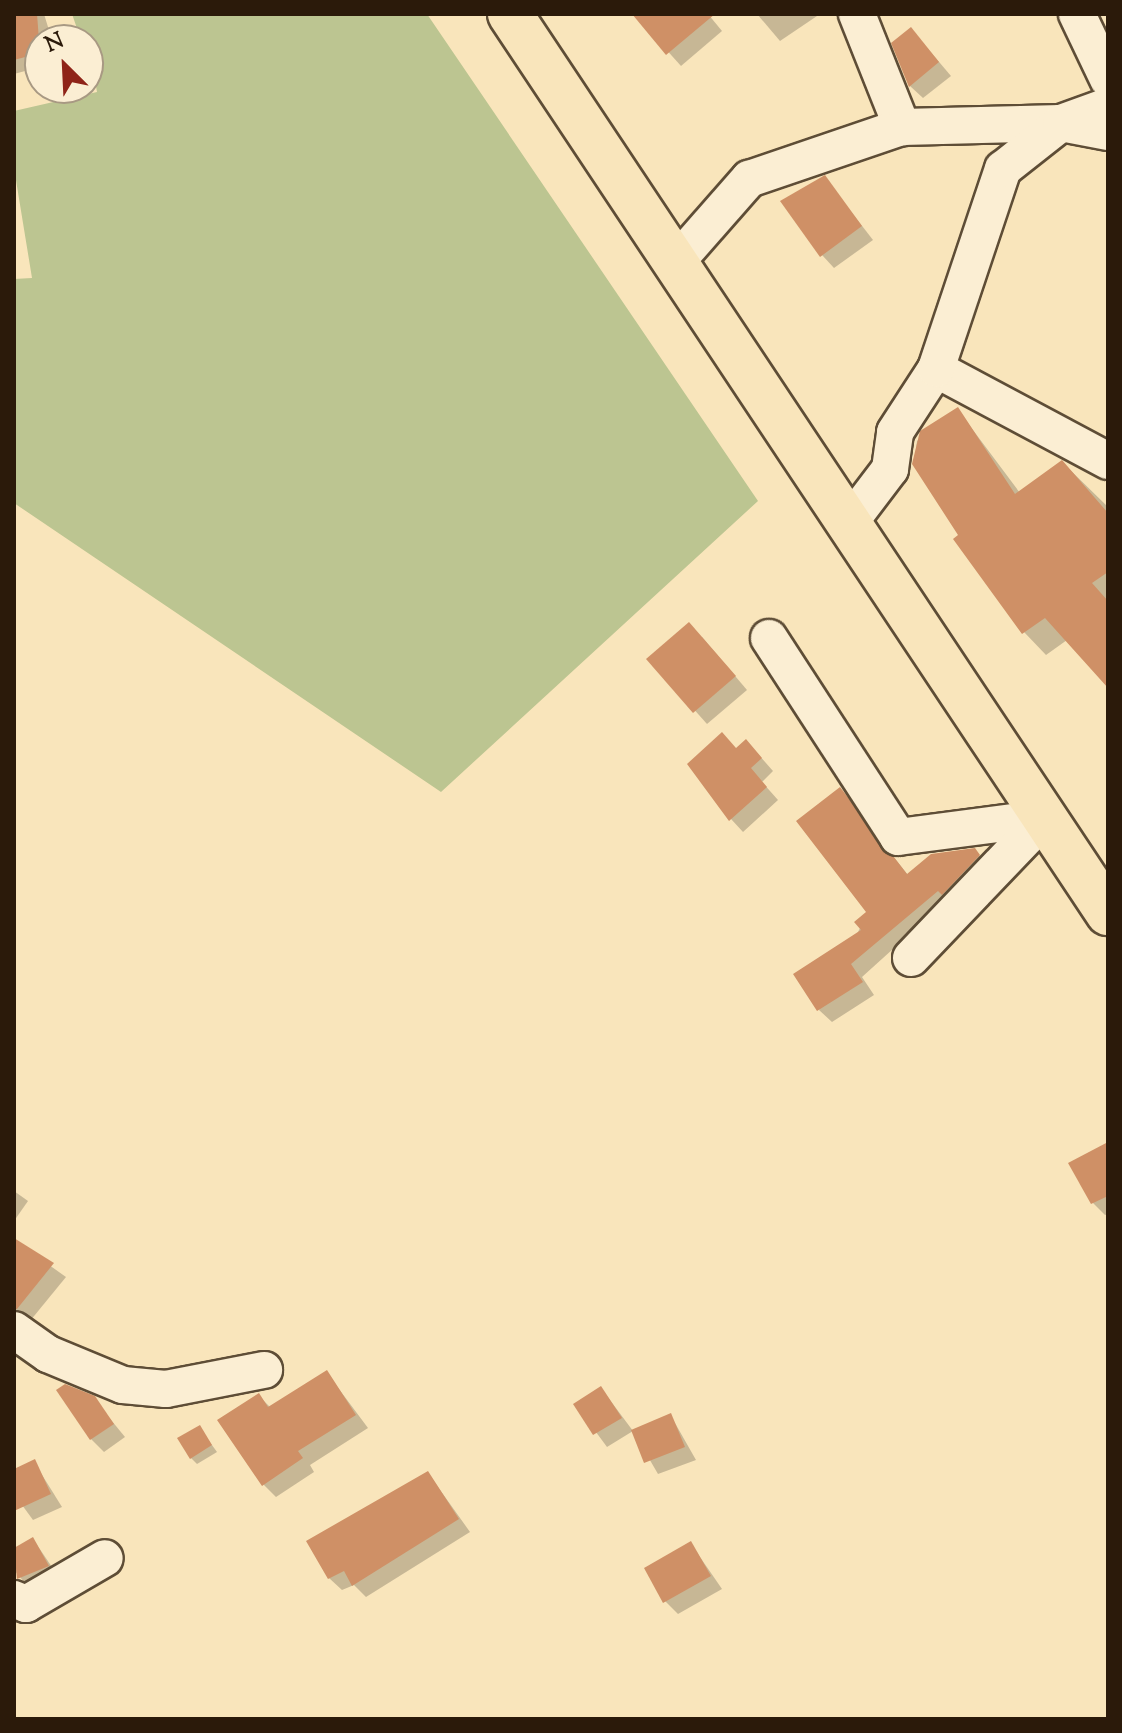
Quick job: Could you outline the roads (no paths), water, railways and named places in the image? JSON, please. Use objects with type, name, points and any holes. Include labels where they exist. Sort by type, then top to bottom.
[{"type":"main road","points":[[510,14],[1108,913]]},
{"type":"street","points":[[857,14],[902,127]]},
{"type":"street","points":[[1077,14],[1108,79]]},
{"type":"street","points":[[849,523],[890,469],[895,432],[936,369],[1003,169],[1061,123],[1108,106]]},
{"type":"street","points":[[676,262],[749,179],[902,127],[1061,123],[1108,132]]},
{"type":"street","points":[[936,369],[1108,461]]},
{"type":"street","points":[[769,638],[898,837],[1045,818]]},
{"type":"street","points":[[911,958],[1045,818]]},
{"type":"street","points":[[14,1330],[48,1354],[123,1385],[166,1389],[264,1370]]},
{"type":"street","points":[[14,1599],[26,1604],[105,1558]]}]
